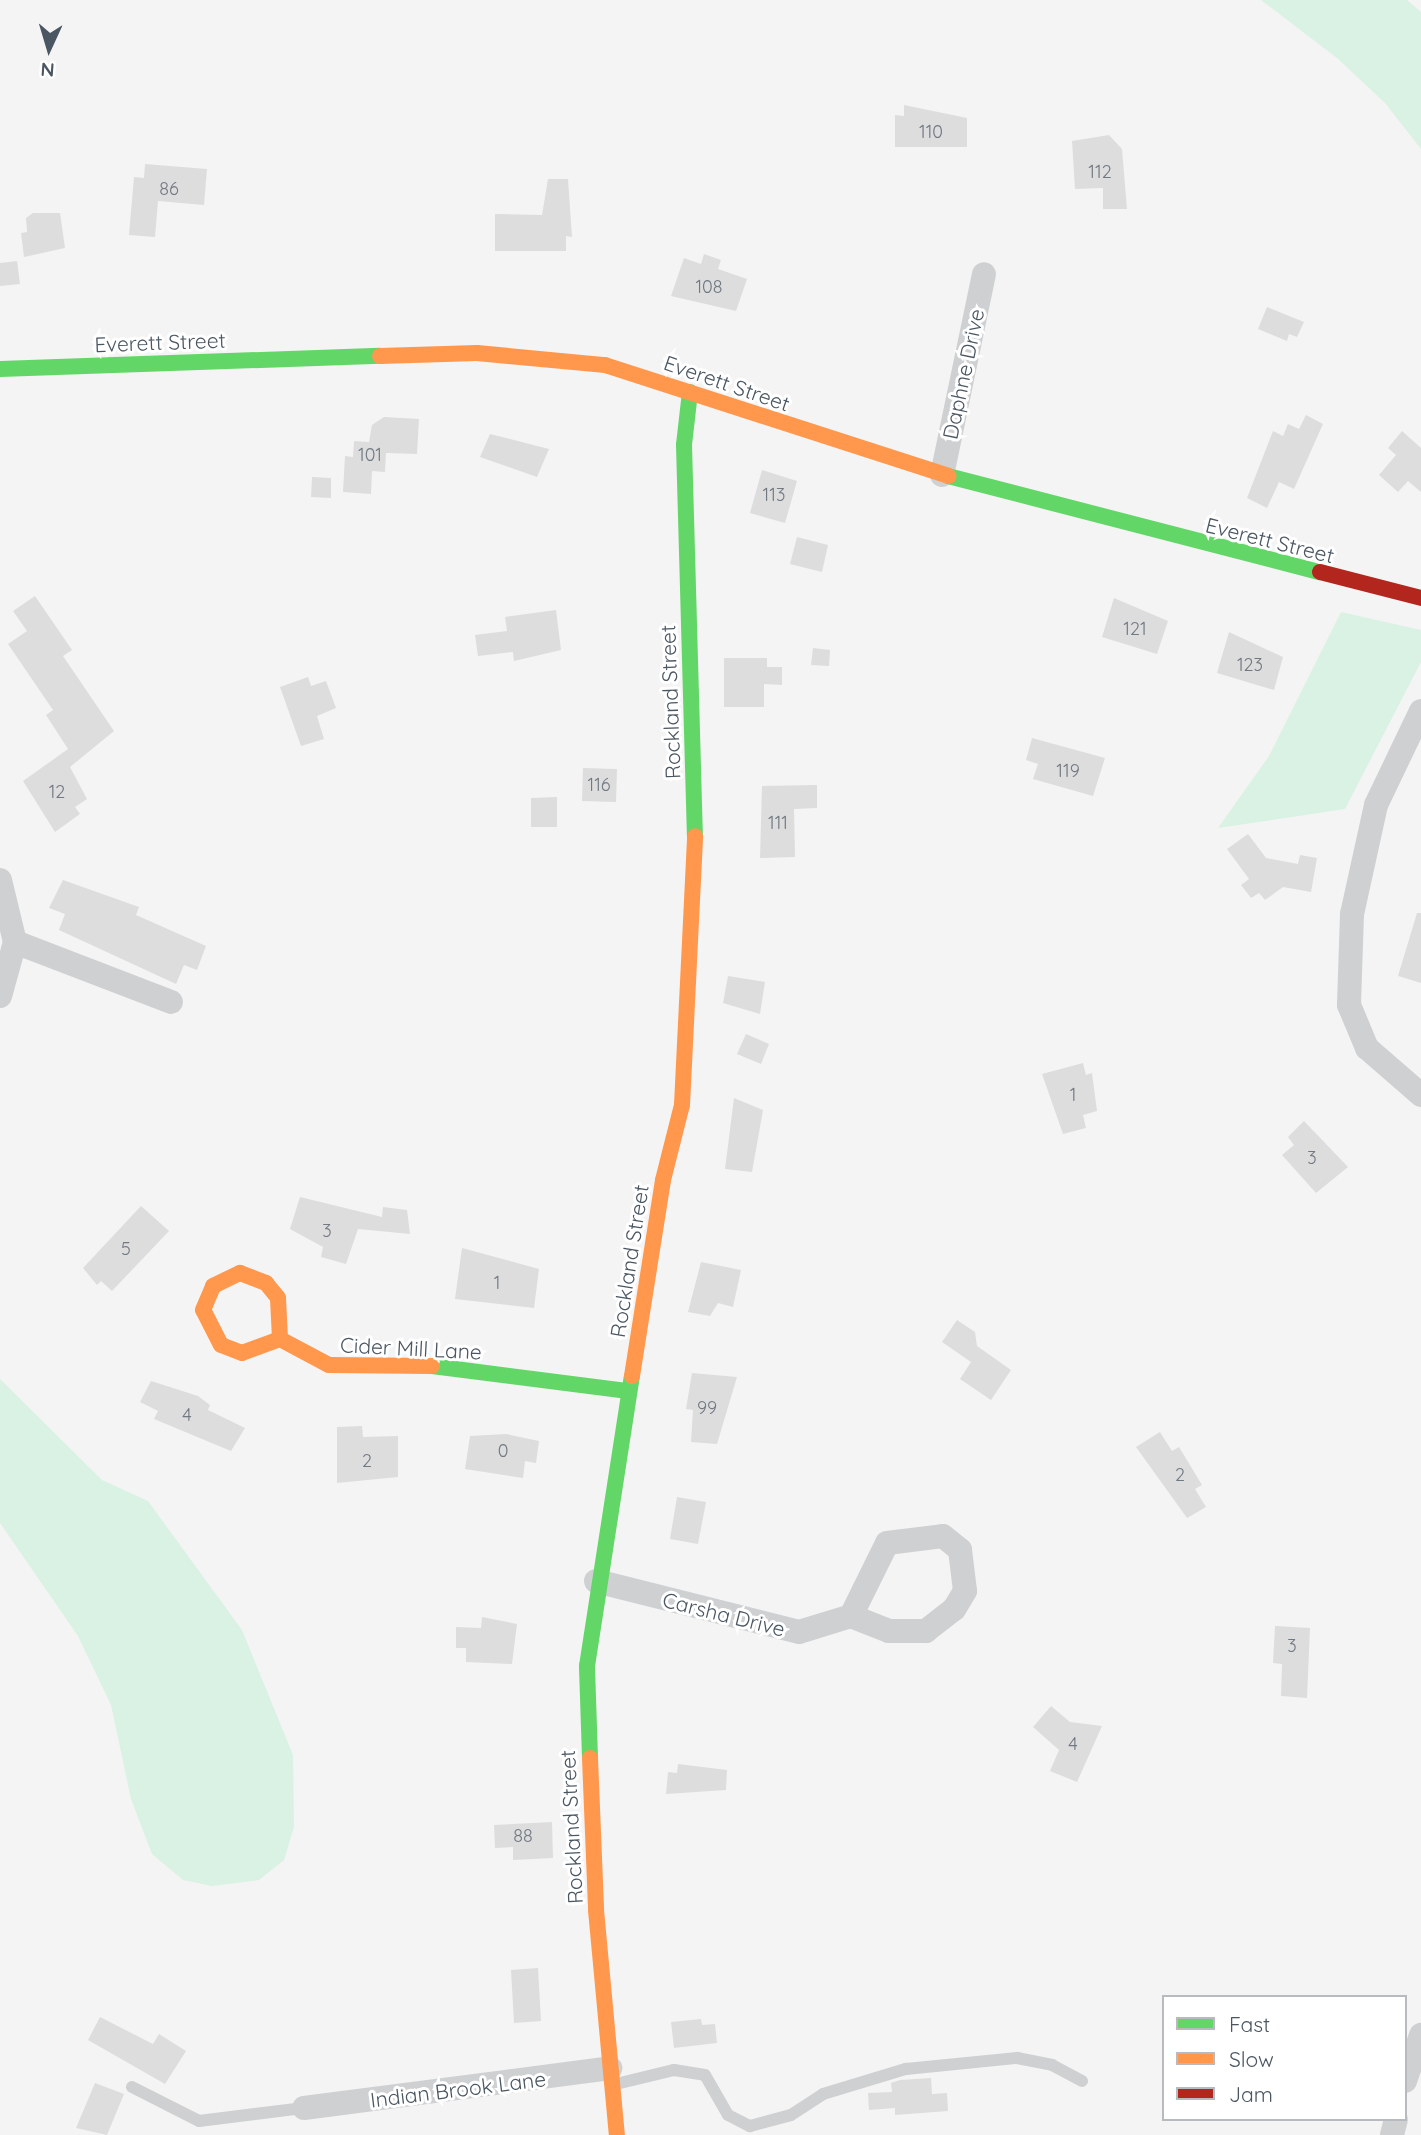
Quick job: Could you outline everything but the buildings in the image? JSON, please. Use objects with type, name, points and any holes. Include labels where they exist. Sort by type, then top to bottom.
[{"type":"street","name":"Daphne Drive","points":[[943,475],[984,274]]},
{"type":"street","name":"Everett Street","points":[[0,369],[477,353],[605,365],[943,475],[1421,598]]},
{"type":"street","name":"Rockland Street","points":[[617,2135],[587,1732],[596,1581],[663,1180],[682,1105],[688,1035],[695,829],[684,445],[690,392]]},
{"type":"street","points":[[1421,711],[1376,805],[1352,914],[1349,1005],[1367,1048],[1421,1095]]},
{"type":"street","points":[[0,880],[15,942],[0,996]]},
{"type":"street","points":[[15,942],[171,1002]]},
{"type":"street","points":[[240,1273],[266,1283],[278,1298],[280,1339],[242,1353],[221,1345],[203,1310],[212,1286],[240,1273]]},
{"type":"street","name":"Cider Mill Lane","points":[[280,1339],[329,1365],[446,1366],[628,1391]]},
{"type":"street","points":[[943,1536],[960,1550],[965,1591],[954,1609],[926,1631],[889,1631],[851,1616],[887,1543],[943,1536]]},
{"type":"street","name":"Carsha Drive","points":[[596,1581],[778,1631],[799,1632],[851,1616]]},
{"type":"street","points":[[1407,2075],[1421,2035]]},
{"type":"street","name":"Indian Brook Lane","points":[[304,2108],[611,2076]]},
{"type":"lane","points":[[611,2076],[674,2070],[705,2075],[728,2115],[750,2126],[791,2115],[823,2094],[906,2069],[1017,2058],[1082,2081]]},
{"type":"lane","points":[[132,2087],[199,2120],[304,2108]]},
{"type":"green space","points":[[1261,0],[1407,0],[1421,12],[1421,149],[1385,103],[1337,58]]},
{"type":"green space","points":[[1341,612],[1421,630],[1421,662],[1345,809],[1218,828],[1269,756]]},
{"type":"green space","points":[[0,1379],[102,1480],[148,1501],[242,1630],[293,1755],[294,1827],[284,1860],[259,1880],[212,1886],[183,1880],[152,1854],[131,1799],[111,1705],[78,1636],[0,1523]]},
{"type":"traffic: fast","points":[[0,369],[380,356]]},
{"type":"traffic: fast","points":[[690,392],[684,445],[695,836]]},
{"type":"traffic: fast","points":[[948,476],[1320,572]]},
{"type":"traffic: fast","points":[[432,1366],[628,1391]]},
{"type":"traffic: fast","points":[[590,1758],[587,1666],[632,1376]]},
{"type":"traffic: slow","points":[[380,356],[477,353],[605,365],[948,476]]},
{"type":"traffic: slow","points":[[632,1376],[663,1180],[682,1105],[695,836]]},
{"type":"traffic: slow","points":[[280,1339],[242,1353],[221,1345],[203,1310],[213,1286],[240,1273],[266,1283],[278,1298],[280,1339],[329,1365],[432,1366]]},
{"type":"traffic: slow","points":[[590,1758],[596,1910],[617,2135]]},
{"type":"traffic: jam","points":[[1320,572],[1421,598]]}]
